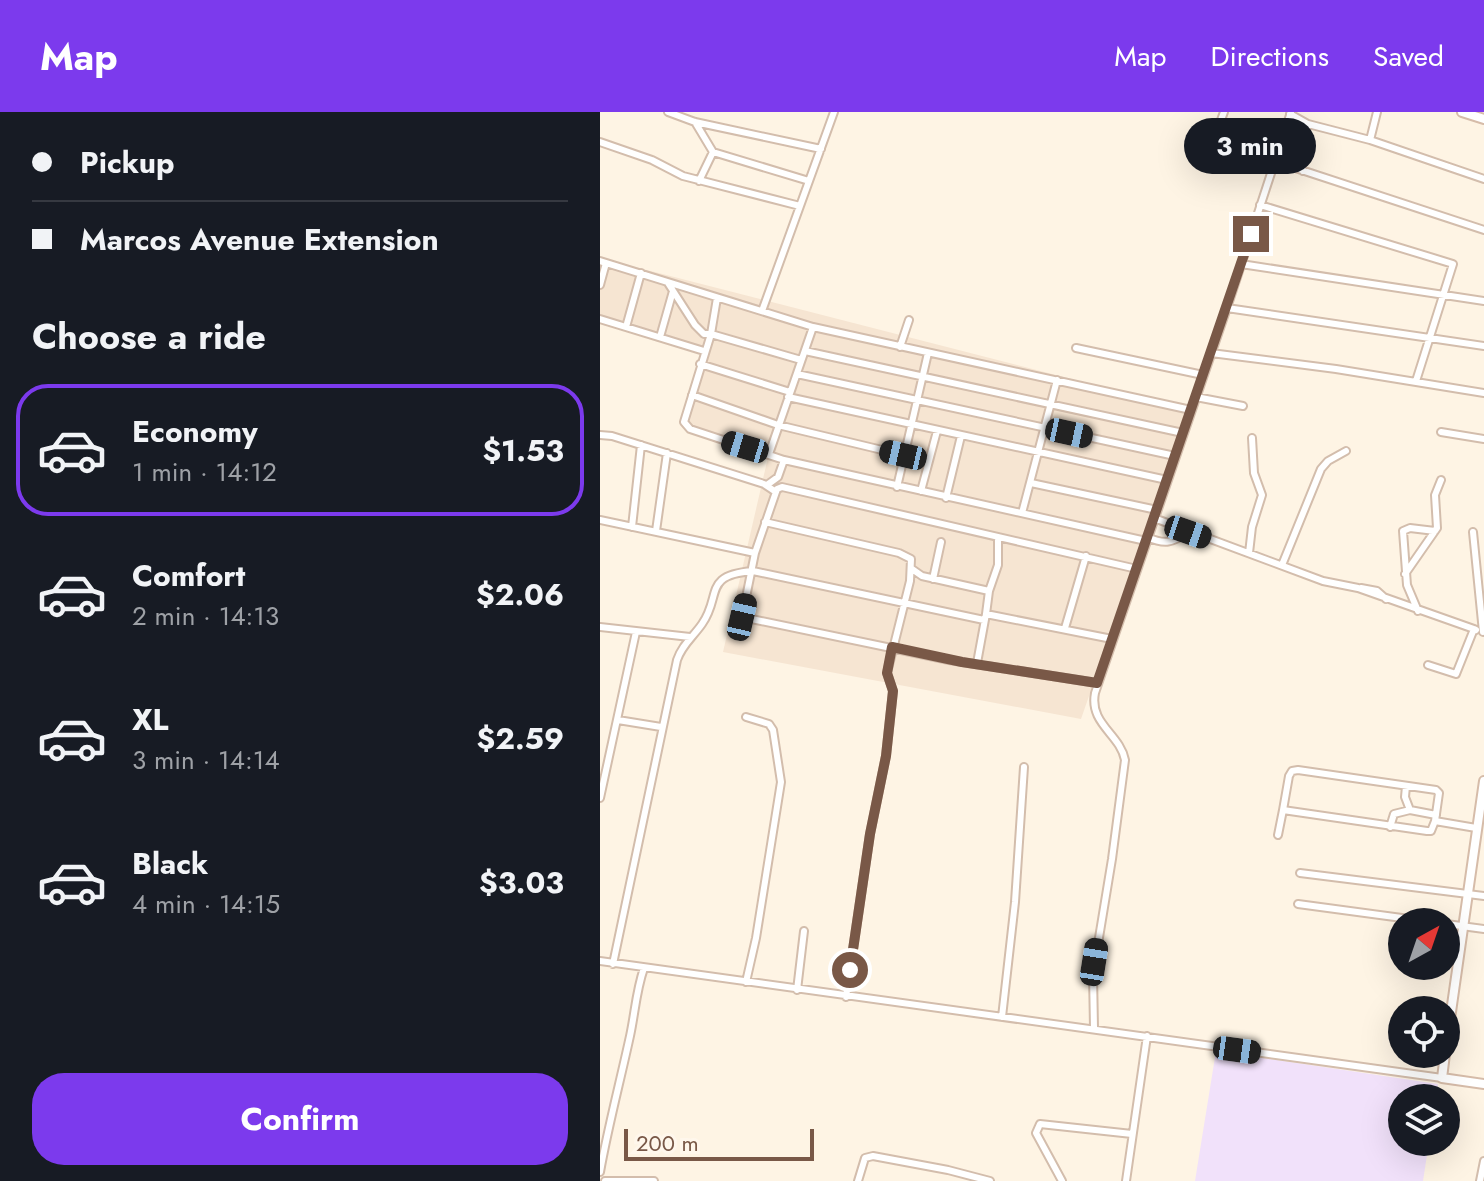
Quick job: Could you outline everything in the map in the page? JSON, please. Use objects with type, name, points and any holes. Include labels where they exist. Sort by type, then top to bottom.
[{"type":"street","points":[[668,112],[695,122],[821,149]]},
{"type":"street","points":[[1218,128],[1224,112]]},
{"type":"street","points":[[1370,140],[1377,112]]},
{"type":"street","points":[[1462,112],[1484,119]]},
{"type":"street","points":[[762,311],[821,149],[831,113]]},
{"type":"street","points":[[1094,1028],[1094,962],[1125,760],[1122,750],[1097,717],[1094,700],[1097,683],[1227,308],[1290,113],[1308,124],[1370,140],[1484,179]]},
{"type":"street","points":[[695,122],[713,152],[809,181]]},
{"type":"street","points":[[1303,171],[1298,159],[1308,124]]},
{"type":"street","points":[[1283,164],[1301,141]]},
{"type":"street","points":[[600,142],[699,181],[800,206]]},
{"type":"street","points":[[699,181],[713,152]]},
{"type":"street","points":[[1274,161],[1484,230]]},
{"type":"street","points":[[1260,205],[1453,264],[1416,381]]},
{"type":"street","points":[[600,285],[603,262],[813,327],[1191,410]]},
{"type":"street","points":[[1241,264],[1484,301]]},
{"type":"street","points":[[626,327],[641,273]]},
{"type":"street","points":[[668,283],[704,334],[801,360]]},
{"type":"street","points":[[660,337],[673,291]]},
{"type":"street","points":[[717,298],[711,334],[684,422],[688,428],[784,460],[1166,544],[1188,532]]},
{"type":"street","points":[[1227,308],[1484,346]]},
{"type":"street","points":[[600,319],[704,351]]},
{"type":"street","points":[[900,347],[909,320]]},
{"type":"street","points":[[769,454],[813,327]]},
{"type":"street","points":[[1076,348],[1203,375]]},
{"type":"street","points":[[805,351],[1183,433]]},
{"type":"street","points":[[897,487],[928,353]]},
{"type":"street","points":[[1211,353],[1484,393]]},
{"type":"street","points":[[700,364],[789,395],[937,431],[1167,480]]},
{"type":"street","points":[[797,374],[1175,456]]},
{"type":"street","points":[[1022,513],[1042,427],[1057,380]]},
{"type":"street","points":[[692,395],[778,425],[903,455]]},
{"type":"street","points":[[1196,397],[1243,406]]},
{"type":"street","points":[[921,491],[937,431]]},
{"type":"street","points":[[1441,432],[1484,439]]},
{"type":"street","points":[[600,435],[767,485],[776,492]]},
{"type":"street","points":[[946,498],[961,436]]},
{"type":"street","points":[[1249,553],[1250,533],[1262,495],[1254,473],[1252,438]]},
{"type":"street","points":[[632,527],[641,445]]},
{"type":"street","points":[[1282,565],[1321,469],[1328,461],[1346,451]]},
{"type":"street","points":[[656,531],[667,453]]},
{"type":"street","points":[[767,485],[778,477],[784,460]]},
{"type":"street","points":[[1405,574],[1435,531],[1435,495],[1441,480]]},
{"type":"street","points":[[1031,483],[1157,510]]},
{"type":"street","points":[[1097,683],[742,617],[755,553],[765,522],[776,492],[782,487],[1137,569]]},
{"type":"street","points":[[1154,518],[1323,581],[1358,588],[1483,633],[1473,532]]},
{"type":"street","points":[[600,520],[755,553]]},
{"type":"street","points":[[765,522],[911,559],[910,581],[887,673],[893,691],[886,756],[870,834],[846,997]]},
{"type":"street","points":[[1418,611],[1405,574],[1403,531],[1410,528],[1435,531]]},
{"type":"street","points":[[977,663],[989,591],[998,565],[998,537]]},
{"type":"street","points":[[933,579],[941,542]]},
{"type":"street","points":[[1065,628],[1086,556]]},
{"type":"street","points":[[912,569],[922,576],[989,591]]},
{"type":"street","points":[[613,964],[677,660],[690,637],[705,620],[711,596],[718,584],[735,572],[753,571],[1112,639]]},
{"type":"street","points":[[910,581],[922,576]]},
{"type":"street","points":[[603,629],[690,637]]},
{"type":"street","points":[[1428,665],[1456,674],[1474,629]]},
{"type":"street","points":[[600,795],[636,632]]},
{"type":"street","points":[[897,640],[901,649]]},
{"type":"street","points":[[746,717],[769,724],[773,730],[781,774],[756,938],[746,982]]},
{"type":"street","points":[[618,720],[661,727]]},
{"type":"street","points":[[1002,1017],[1015,902],[1024,767]]},
{"type":"street","points":[[1278,835],[1289,776],[1292,771],[1438,791],[1436,818],[1430,831],[1283,810]]},
{"type":"street","points":[[1453,996],[1479,833],[1484,781]]},
{"type":"street","points":[[1406,786],[1410,810]]},
{"type":"street","points":[[1390,827],[1394,814],[1410,810],[1479,833]]},
{"type":"street","points":[[1300,873],[1484,896]]},
{"type":"street","points":[[1298,904],[1484,929]]},
{"type":"street","points":[[797,990],[804,931]]},
{"type":"street","points":[[600,961],[1484,1084]]},
{"type":"street","points":[[644,968],[635,997],[631,1033],[600,1173],[607,1181],[654,1181]]},
{"type":"street","points":[[1126,1181],[1147,1036]]},
{"type":"street","points":[[1442,1078],[1443,1068]]},
{"type":"street","points":[[1062,1181],[1036,1133],[1040,1124],[1132,1134]]},
{"type":"street","points":[[858,1181],[865,1158],[873,1156],[990,1181]]},
{"type":"street","points":[[1480,1181],[1484,1161]]},
{"type":"shaded area","points":[[600,258],[1189,409],[1081,719],[723,652],[769,453],[688,425],[704,352],[600,319]]},
{"type":"shaded area","points":[[1216,1051],[1438,1084],[1388,1084],[1388,1156],[1427,1156],[1423,1181],[1195,1181]]},
{"type":"route","points":[[850,970],[870,834],[886,756],[893,691],[887,673],[892,647],[921,655],[1097,683],[1251,234]]}]
